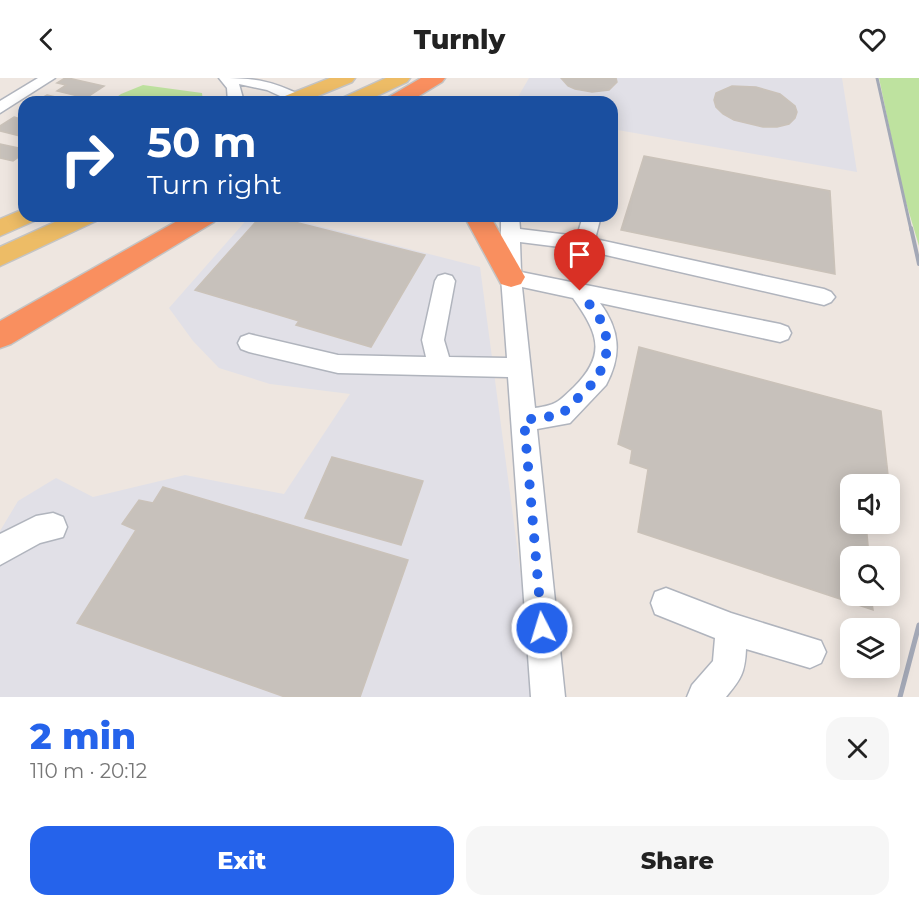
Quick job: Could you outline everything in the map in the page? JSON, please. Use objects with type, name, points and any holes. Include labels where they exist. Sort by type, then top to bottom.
[{"type":"highway","points":[[404,96],[435,78]]},
{"type":"highway","points":[[0,336],[195,222]]},
{"type":"highway","points":[[480,222],[511,277]]},
{"type":"main road","points":[[305,96],[346,78]]},
{"type":"main road","points":[[362,96],[401,78]]},
{"type":"main road","points":[[0,228],[18,220]]},
{"type":"main road","points":[[6,254],[50,222]]},
{"type":"main road","points":[[6,254],[75,222]]},
{"type":"street","points":[[19,96],[48,78]]},
{"type":"street","points":[[228,78],[271,86],[286,96]]},
{"type":"street","points":[[228,78],[234,87],[235,96]]},
{"type":"street","points":[[0,108],[18,97]]},
{"type":"street","points":[[491,222],[511,277]]},
{"type":"street","points":[[584,243],[590,222]]},
{"type":"street","points":[[548,697],[511,277],[509,225],[824,297]]},
{"type":"street","points":[[511,277],[780,333]]},
{"type":"street","points":[[440,365],[433,340],[445,281]]},
{"type":"street","points":[[524,420],[561,415],[598,378],[606,355],[607,340],[602,322],[580,291]]},
{"type":"street","points":[[249,343],[338,364],[520,368]]},
{"type":"street","points":[[0,550],[36,530],[54,527]]},
{"type":"street","points":[[666,603],[731,629],[810,652]]},
{"type":"street","points":[[704,697],[729,668],[731,629]]},
{"type":"shaded area","points":[[529,78],[842,78],[857,172],[618,130],[618,96],[518,96]]},
{"type":"shaded area","points":[[245,222],[304,222],[480,267],[537,697],[0,697],[0,531],[18,501],[56,478],[93,497],[185,475],[284,494],[350,394],[270,384],[219,368],[193,341],[169,308]]},
{"type":"green space","points":[[879,78],[919,78],[919,246],[902,189]]},
{"type":"green space","points":[[143,85],[202,93],[202,96],[118,96]]},
{"type":"building","points":[[68,78],[104,86],[89,96],[78,96],[57,91],[66,85],[57,83]]},
{"type":"building","points":[[561,78],[616,78],[617,82],[609,90],[592,92],[568,86]]},
{"type":"building","points":[[732,86],[756,87],[780,94],[795,106],[797,112],[795,118],[789,124],[777,127],[763,127],[734,120],[716,107],[714,100],[716,93]]},
{"type":"building","points":[[14,117],[18,118],[18,136],[0,131],[0,126]]},
{"type":"building","points":[[0,144],[18,148],[18,157],[13,161],[0,158]]},
{"type":"building","points":[[644,156],[830,191],[835,274],[621,230]]},
{"type":"building","points":[[256,222],[295,222],[425,255],[371,347],[296,325],[299,321],[195,290]]},
{"type":"building","points":[[639,347],[881,411],[888,474],[840,474],[840,534],[867,534],[868,546],[840,546],[840,599],[638,532],[648,469],[630,463],[632,450],[618,444]]},
{"type":"building","points":[[332,457],[423,481],[401,545],[305,518]]},
{"type":"building","points":[[163,487],[408,560],[360,697],[285,697],[77,623],[136,530],[122,524],[139,500],[153,503]]},
{"type":"building","points":[[861,606],[872,606],[873,610]]},
{"type":"railway","points":[[877,78],[911,230]]},
{"type":"railway","points":[[911,228],[919,264]]},
{"type":"railway","points":[[900,697],[919,625]]},
{"type":"route","points":[[542,628],[524,420],[561,415],[598,378],[606,355],[607,340],[602,322],[580,291]]}]
